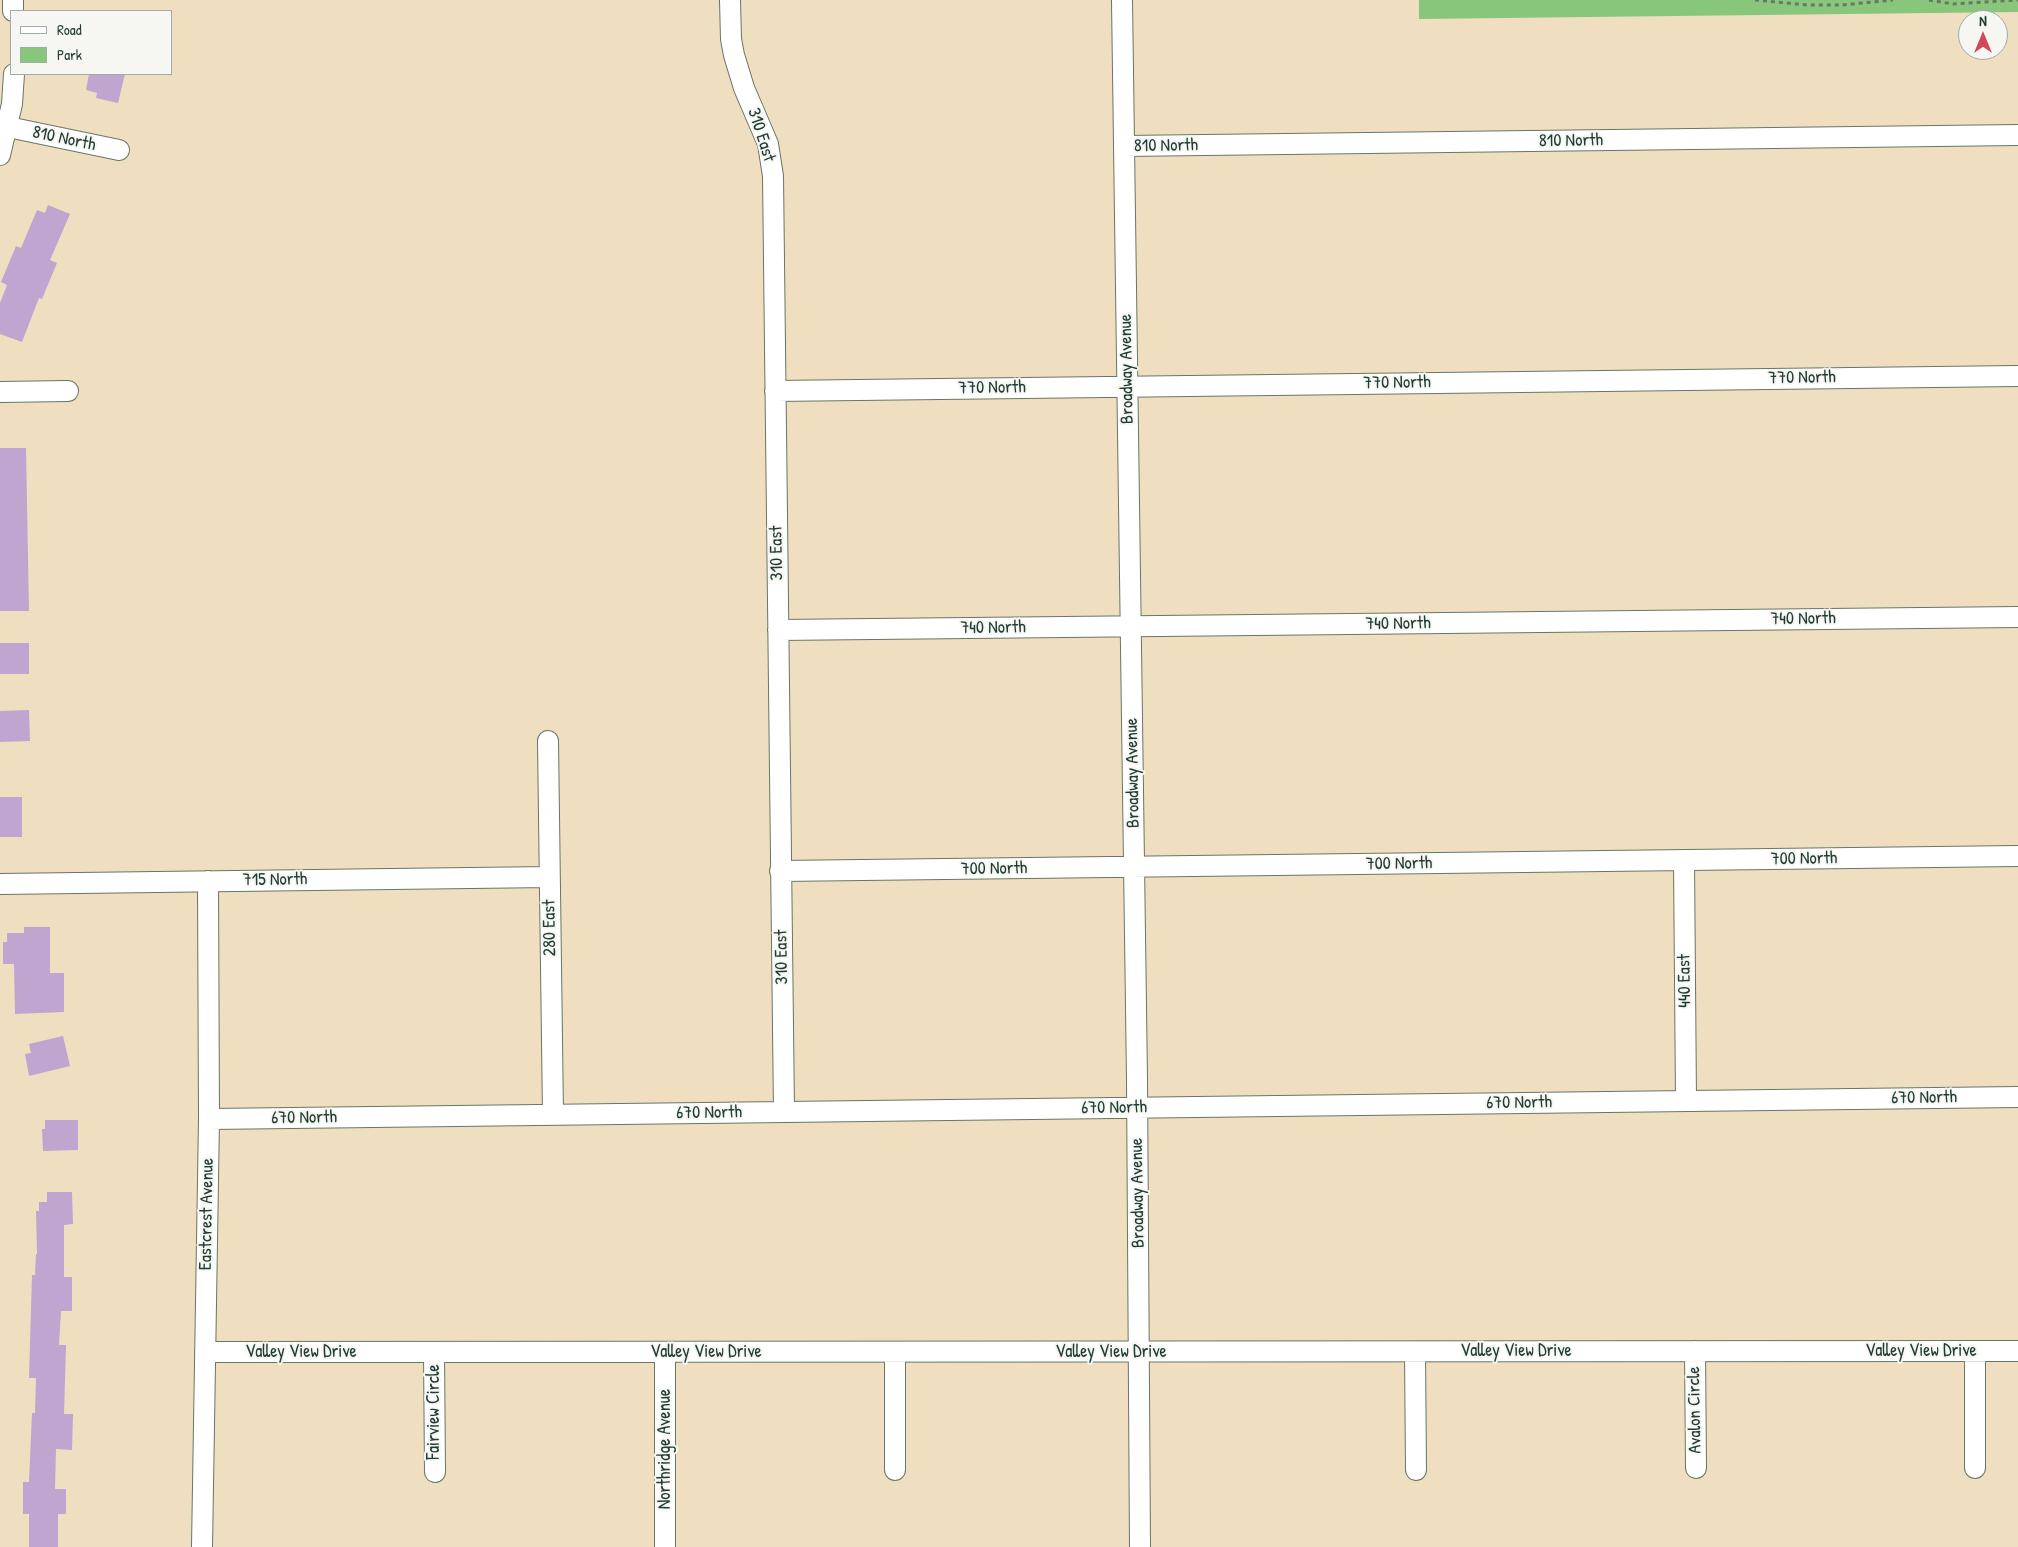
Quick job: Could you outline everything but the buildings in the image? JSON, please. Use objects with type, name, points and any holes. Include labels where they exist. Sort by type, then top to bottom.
[{"type":"street","name":"310 East","points":[[730,0],[731,39],[734,56],[744,88],[764,134],[772,165],[784,1112]]},
{"type":"street","name":"Broadway Avenue","points":[[1122,0],[1140,1352],[1140,1547]]},
{"type":"street","points":[[0,155],[8,127],[14,75]]},
{"type":"street","name":"810 North","points":[[8,127],[119,150]]},
{"type":"street","name":"810 North","points":[[1124,146],[2018,136]]},
{"type":"street","name":"770 North","points":[[775,391],[2018,376]]},
{"type":"street","points":[[0,392],[68,391]]},
{"type":"street","name":"740 North","points":[[778,630],[2018,616]]},
{"type":"street","name":"280 East","points":[[548,741],[553,1115]]},
{"type":"street","name":"700 North","points":[[780,871],[2018,856]]},
{"type":"street","name":"440 East","points":[[1684,860],[1686,1101]]},
{"type":"street","name":"715 North","points":[[0,884],[550,877]]},
{"type":"street","name":"Eastcrest Avenue","points":[[202,1547],[209,1119],[208,881]]},
{"type":"street","name":"670 North","points":[[209,1119],[2018,1097]]},
{"type":"street","name":"Avalon Circle","points":[[1694,1351],[1696,1468]]},
{"type":"street","points":[[1975,1351],[1975,1468]]},
{"type":"street","name":"Valley View Drive","points":[[205,1352],[2018,1351]]},
{"type":"street","name":"Fairview Circle","points":[[434,1352],[435,1472]]},
{"type":"street","name":"Northridge Avenue","points":[[665,1547],[666,1352]]},
{"type":"street","points":[[895,1352],[895,1470]]},
{"type":"street","points":[[1415,1352],[1416,1470]]},
{"type":"path","points":[[1755,0],[1834,5],[1893,0]]},
{"type":"path","points":[[1929,0],[1953,4],[2018,0]]},
{"type":"green space","points":[[1419,0],[2018,0],[2018,12],[2008,12],[2008,10],[1958,10],[1958,13],[1419,19]]}]
